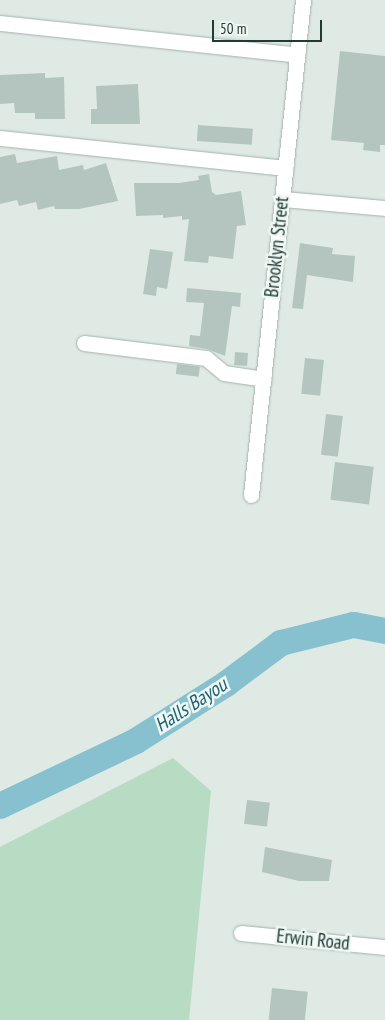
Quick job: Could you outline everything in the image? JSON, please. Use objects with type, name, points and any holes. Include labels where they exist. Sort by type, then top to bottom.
[{"type":"street","name":"Brooklyn Street","points":[[252,494],[303,0]]},
{"type":"street","points":[[0,23],[298,55]]},
{"type":"street","points":[[0,138],[285,168]]},
{"type":"street","points":[[282,199],[385,208]]},
{"type":"street","points":[[84,343],[206,358],[224,373],[264,379]]},
{"type":"street","name":"Erwin Road","points":[[241,933],[385,947]]},
{"type":"green space","points":[[173,758],[211,791],[189,1020],[0,1020],[0,847]]},
{"type":"building","points":[[340,51],[385,56],[385,145],[380,145],[380,152],[363,150],[364,143],[331,140]]},
{"type":"building","points":[[45,73],[45,78],[64,77],[65,119],[35,119],[35,113],[15,113],[14,103],[0,104],[0,75]]},
{"type":"building","points":[[138,84],[140,124],[91,124],[91,109],[97,109],[96,86]]},
{"type":"building","points":[[198,125],[253,129],[252,145],[197,141]]},
{"type":"building","points":[[15,154],[17,163],[57,156],[59,170],[83,165],[84,170],[106,163],[118,201],[79,209],[55,209],[54,206],[38,210],[36,202],[19,206],[17,200],[0,204],[0,157]]},
{"type":"building","points":[[209,174],[212,192],[216,195],[241,191],[246,225],[237,226],[233,259],[209,256],[208,263],[184,261],[189,219],[182,220],[182,216],[163,218],[163,215],[136,216],[134,183],[179,183],[199,180],[198,176]]},
{"type":"building","points":[[300,243],[333,248],[332,254],[355,256],[353,282],[307,275],[303,309],[292,308]]},
{"type":"building","points":[[150,249],[173,252],[167,289],[157,287],[156,296],[143,294]]},
{"type":"building","points":[[187,288],[241,293],[240,307],[232,306],[225,356],[207,349],[189,346],[190,335],[200,336],[204,303],[186,302]]},
{"type":"building","points":[[235,352],[248,353],[247,366],[234,365]]},
{"type":"building","points":[[305,358],[324,360],[320,396],[301,394]]},
{"type":"building","points":[[177,364],[200,367],[199,377],[176,374]]},
{"type":"building","points":[[326,414],[343,416],[338,457],[321,455]]},
{"type":"building","points":[[335,462],[374,467],[369,504],[330,500]]},
{"type":"building","points":[[247,800],[270,803],[267,827],[244,824]]},
{"type":"building","points":[[265,847],[332,860],[329,881],[299,881],[262,872]]},
{"type":"building","points":[[272,988],[308,992],[305,1020],[269,1020]]},
{"type":"waterway","name":"Halls Bayou","points":[[0,806],[136,741],[226,684],[281,643],[354,625],[385,631]]}]
